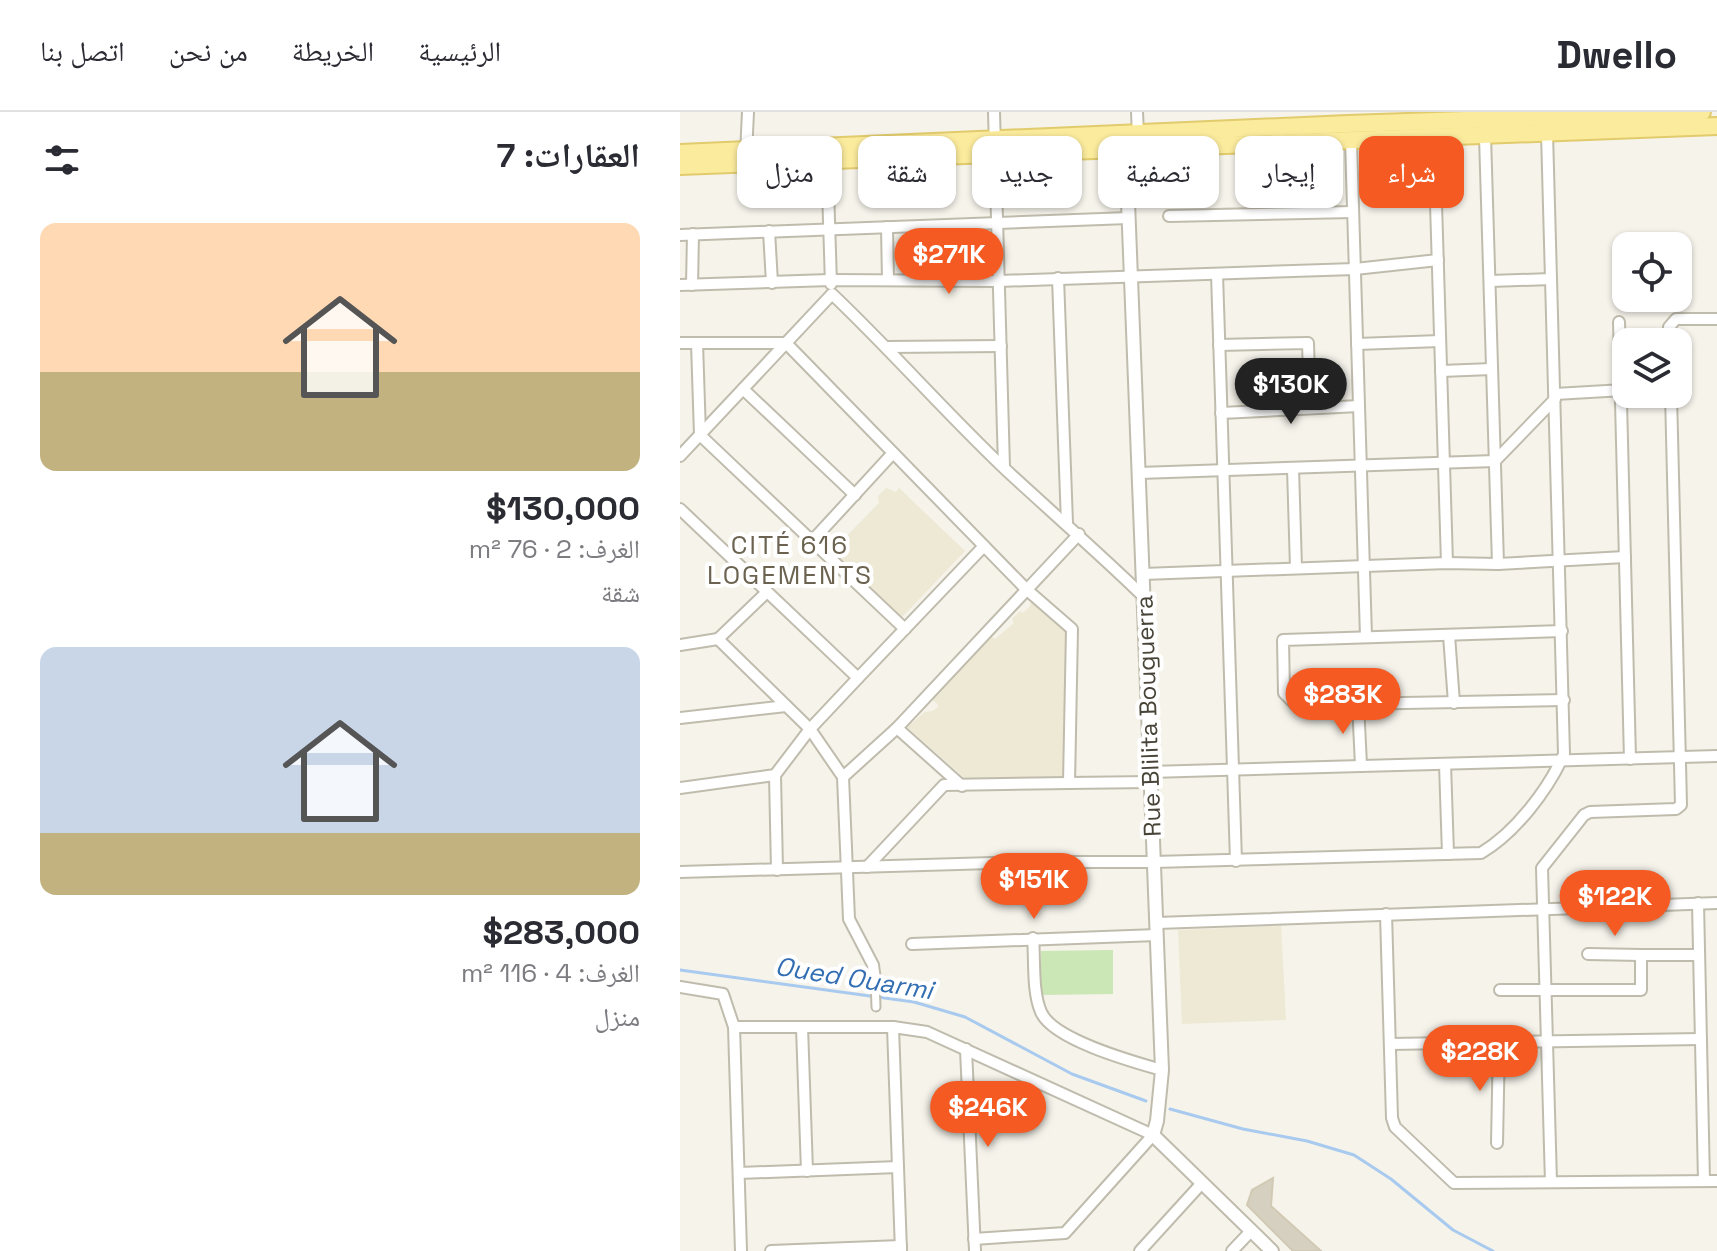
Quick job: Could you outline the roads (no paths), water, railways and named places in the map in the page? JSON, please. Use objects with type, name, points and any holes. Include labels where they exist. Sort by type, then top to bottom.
[{"type":"main road","points":[[1082,140],[1348,124],[1702,112]]},
{"type":"main road","points":[[1464,137],[1717,126]]},
{"type":"main road","points":[[1219,147],[1359,141]]},
{"type":"main road","points":[[842,153],[972,149]]},
{"type":"main road","points":[[680,153],[737,156]]},
{"type":"main road","points":[[680,166],[737,158]]},
{"type":"street","points":[[747,136],[748,112]]},
{"type":"street","points":[[994,112],[995,136]]},
{"type":"street","points":[[1137,112],[1138,135]]},
{"type":"street","points":[[680,872],[1481,853],[1501,842],[1555,776],[1564,754],[1547,133]]},
{"type":"street","points":[[1485,136],[1498,564]]},
{"type":"street","points":[[1351,141],[1366,637]]},
{"type":"street","points":[[828,208],[832,294],[1004,467],[1143,596]]},
{"type":"street","points":[[997,208],[1004,467]]},
{"type":"street","name":"Rue Blilita Bouguerra","points":[[1128,208],[1162,1070],[1153,1135]]},
{"type":"street","points":[[1436,208],[1447,563]]},
{"type":"street","points":[[1169,216],[1353,212]]},
{"type":"street","points":[[680,235],[1128,218]]},
{"type":"street","points":[[887,227],[888,280]]},
{"type":"street","points":[[769,231],[772,283]]},
{"type":"street","points":[[693,234],[686,285],[830,280],[999,281],[1217,274],[1355,269],[1438,260]]},
{"type":"street","points":[[1217,274],[1236,861]]},
{"type":"street","points":[[1058,278],[1067,523]]},
{"type":"street","points":[[1490,281],[1551,279]]},
{"type":"street","points":[[680,456],[832,294]]},
{"type":"street","points":[[1669,328],[1676,319],[1717,319]]},
{"type":"street","points":[[1619,322],[1619,328]]},
{"type":"street","points":[[1357,344],[1440,341]]},
{"type":"street","points":[[680,343],[786,343],[1026,589],[1072,629],[1069,783]]},
{"type":"street","points":[[697,343],[700,435],[905,629]]},
{"type":"street","points":[[1219,345],[1308,343],[1310,408]]},
{"type":"street","points":[[887,347],[1001,346]]},
{"type":"street","points":[[1441,371],[1492,369]]},
{"type":"street","points":[[743,389],[855,495]]},
{"type":"street","points":[[1139,473],[1495,461],[1555,396],[1612,391]]},
{"type":"street","points":[[1221,413],[1359,406]]},
{"type":"street","points":[[1623,408],[1630,759]]},
{"type":"street","points":[[1551,1182],[1542,909],[1544,862],[1584,815],[1597,811],[1680,808],[1671,408]]},
{"type":"street","points":[[812,541],[893,453]]},
{"type":"street","points":[[1293,468],[1296,568]]},
{"type":"street","points":[[680,509],[858,678]]},
{"type":"street","points":[[843,777],[897,728],[1079,534]]},
{"type":"street","points":[[777,870],[775,775],[810,729],[984,546]]},
{"type":"street","points":[[1143,574],[1560,562],[1625,557]]},
{"type":"street","points":[[680,645],[718,639],[767,592]]},
{"type":"street","points":[[1562,631],[1283,640],[1284,693],[1296,705],[1564,700]]},
{"type":"street","points":[[1449,635],[1454,703]]},
{"type":"street","points":[[718,639],[810,729],[843,777],[849,919],[873,965],[876,1007]]},
{"type":"street","points":[[1358,704],[1361,765]]},
{"type":"street","points":[[680,718],[786,706]]},
{"type":"street","points":[[897,728],[948,781],[962,786],[1069,783],[1232,768],[1717,756]]},
{"type":"street","points":[[1445,764],[1448,854]]},
{"type":"street","points":[[680,788],[775,775]]},
{"type":"street","points":[[867,867],[948,781]]},
{"type":"street","points":[[1698,903],[1704,1181]]},
{"type":"street","points":[[912,944],[1386,914],[1717,903]]},
{"type":"street","points":[[1386,914],[1392,1118],[1395,1127],[1454,1183],[1717,1181]]},
{"type":"street","points":[[1033,938],[1039,1005],[1045,1020],[1073,1038],[1116,1057],[1162,1070]]},
{"type":"street","points":[[1588,954],[1699,955]]},
{"type":"street","points":[[1500,990],[1641,990],[1641,955]]},
{"type":"street","points":[[680,987],[723,994],[734,1027],[741,1251]]},
{"type":"street","points":[[734,1027],[893,1027],[927,1032],[1153,1135],[1272,1251]]},
{"type":"street","points":[[802,1027],[807,1171]]},
{"type":"street","points":[[771,1251],[901,1248],[893,1027]]},
{"type":"street","points":[[1390,1044],[1701,1039]]},
{"type":"street","points":[[1497,1143],[1499,1042]]},
{"type":"street","points":[[966,1049],[975,1251]]},
{"type":"street","points":[[974,1239],[1065,1233],[1153,1135]]},
{"type":"street","points":[[739,1173],[898,1167]]},
{"type":"street","points":[[1140,1251],[1202,1183]]},
{"type":"street","points":[[1232,1251],[1251,1231]]},
{"type":"waterway","name":"Oued Ouarmi","points":[[680,970],[914,1002],[965,1017],[1072,1074],[1146,1101]]},
{"type":"waterway","name":"Oued Ouarmi","points":[[1170,1109],[1354,1155],[1391,1179],[1453,1230],[1493,1251]]},
{"type":"district","name":"CITÉ 616 LOGEMENTS","points":[[790,560]]}]
